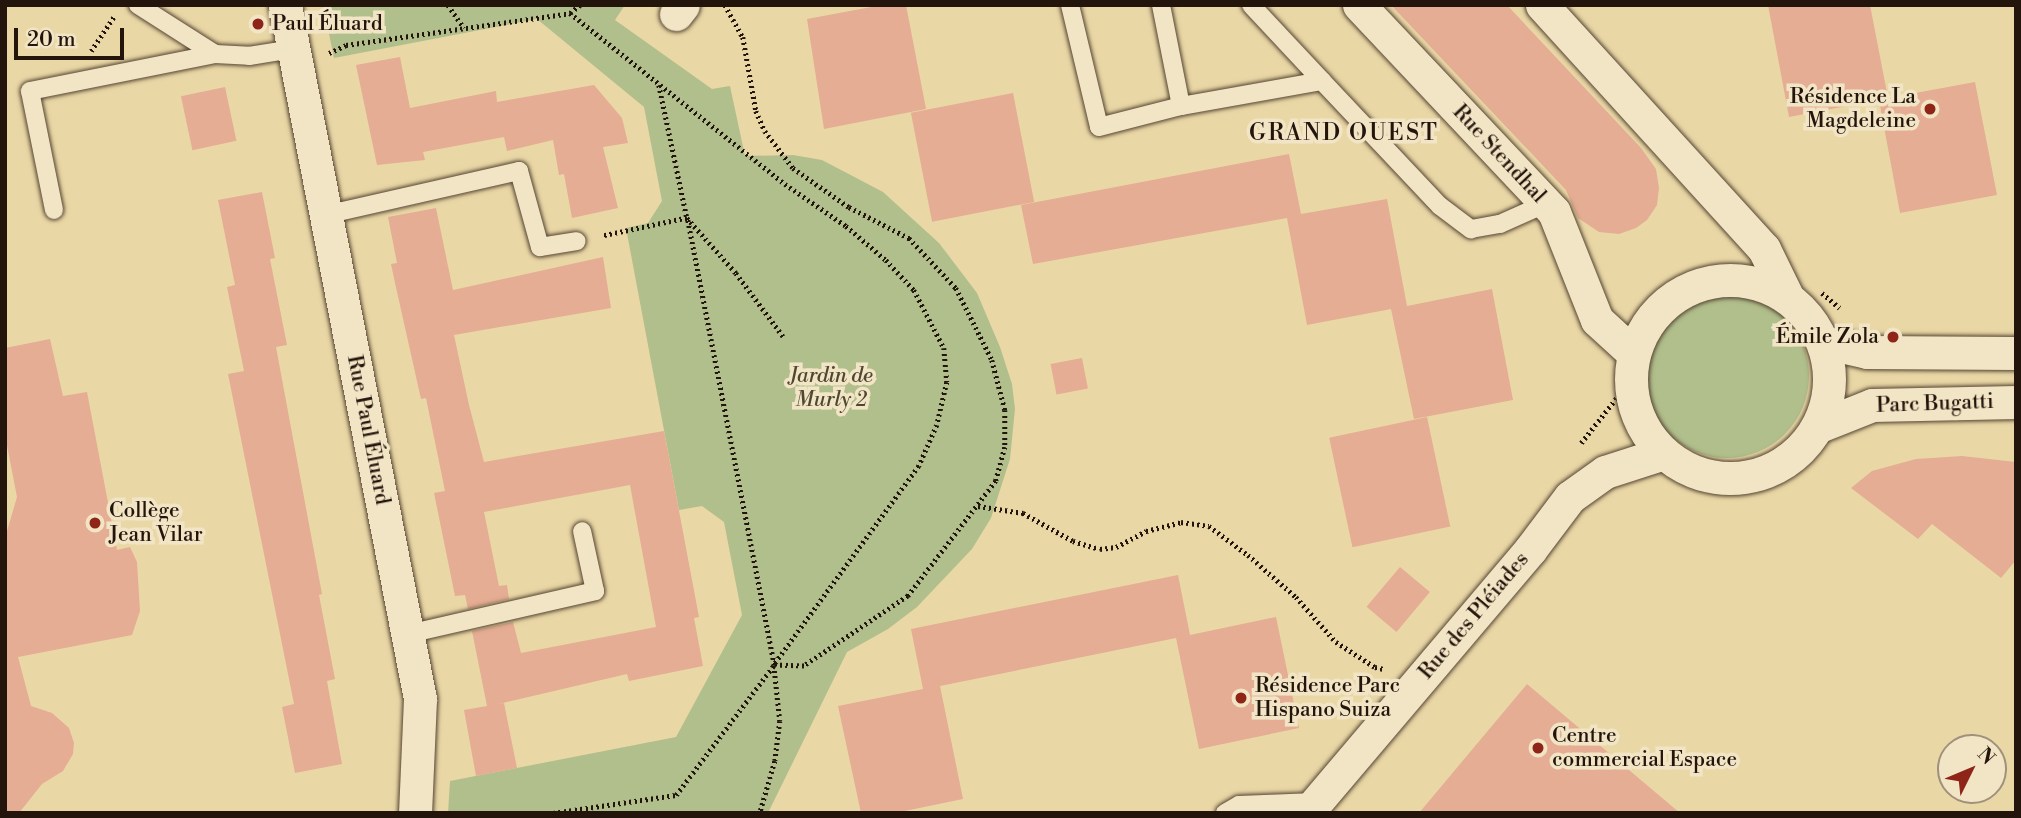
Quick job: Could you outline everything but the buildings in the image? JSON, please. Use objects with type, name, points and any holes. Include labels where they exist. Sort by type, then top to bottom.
[{"type":"street","name":"Rue Paul Éluard","points":[[285,5],[420,699],[415,813]]},
{"type":"street","name":"Rue Stendhal","points":[[1359,5],[1553,212],[1597,320],[1631,367]]},
{"type":"street","points":[[1542,5],[1764,249],[1788,298]]},
{"type":"street","points":[[1727,279],[1760,284],[1788,298],[1808,318],[1823,342],[1829,371],[1827,400],[1817,427],[1795,455],[1766,472],[1734,479],[1701,475],[1664,453],[1648,437],[1634,407],[1631,367],[1646,324],[1668,300],[1696,285],[1727,279]]},
{"type":"street","points":[[1823,342],[1867,352],[2016,353]]},
{"type":"street","name":"Parc Bugatti","points":[[1817,427],[1872,405],[2016,402]]},
{"type":"street","name":"Rue des Pléiades","points":[[1312,807],[1570,497],[1605,472],[1664,453]]},
{"type":"lane","points":[[138,5],[215,54]]},
{"type":"lane","points":[[1070,5],[1099,127],[1181,106],[1322,81]]},
{"type":"lane","points":[[1160,5],[1181,106]]},
{"type":"lane","points":[[1251,5],[1440,206],[1471,229],[1500,224],[1545,204]]},
{"type":"lane","points":[[54,210],[30,90],[215,54],[295,58]]},
{"type":"lane","points":[[325,215],[519,171],[540,247],[577,241]]},
{"type":"lane","points":[[408,634],[595,591],[582,531]]},
{"type":"lane","points":[[1226,813],[1239,805],[1312,807]]},
{"type":"path","points":[[69,83],[121,5]]},
{"type":"path","points":[[447,5],[464,28]]},
{"type":"path","points":[[295,58],[346,45],[570,13],[580,5]]},
{"type":"path","points":[[724,5],[743,37],[756,111],[765,131],[793,168],[849,207],[909,239],[956,288],[992,360],[1005,410],[1005,447],[996,481],[908,596],[804,666],[774,665]]},
{"type":"path","points":[[553,813],[676,795],[919,466],[937,425],[947,382],[944,348],[914,290],[886,260],[570,13]]},
{"type":"path","points":[[659,84],[774,665],[780,721],[775,761],[760,813]]},
{"type":"path","points":[[577,241],[687,218]]},
{"type":"path","points":[[687,218],[736,273],[783,335]]},
{"type":"path","points":[[1570,497],[1569,469],[1581,442],[1631,367]]},
{"type":"path","points":[[977,506],[1023,513],[1073,541],[1100,549],[1116,547],[1146,531],[1181,522],[1209,526],[1248,555],[1296,597],[1336,642],[1375,667],[1422,677]]},
{"type":"green space","name":"Jardin de Murly 2","points":[[323,5],[625,5],[615,20],[712,89],[730,86],[745,156],[793,155],[822,160],[883,192],[939,243],[977,293],[1000,347],[1012,384],[1015,409],[1010,459],[991,518],[972,549],[917,607],[888,629],[847,652],[768,813],[448,813],[450,781],[676,737],[742,615],[724,522],[702,506],[679,510],[626,228],[648,223],[662,201],[644,107],[537,19],[334,58]]},
{"type":"green space","points":[[1727,294],[1758,300],[1785,318],[1803,345],[1809,376],[1803,407],[1785,434],[1758,452],[1727,458],[1696,452],[1669,434],[1651,407],[1645,376],[1651,345],[1669,318],[1696,300]]},
{"type":"place","name":"Paul Éluard","points":[[258,24]]},
{"type":"place","name":"Résidence La Magdeleine","points":[[1930,109]]},
{"type":"place","name":"Émile Zola","points":[[1893,337]]},
{"type":"place","name":"Collège Jean Vilar","points":[[95,523]]},
{"type":"place","name":"Résidence Parc Hispano Suiza","points":[[1241,698]]},
{"type":"place","name":"Centre commercial Espace","points":[[1538,748]]},
{"type":"district","name":"GRAND OUEST","points":[[1344,133]]}]
